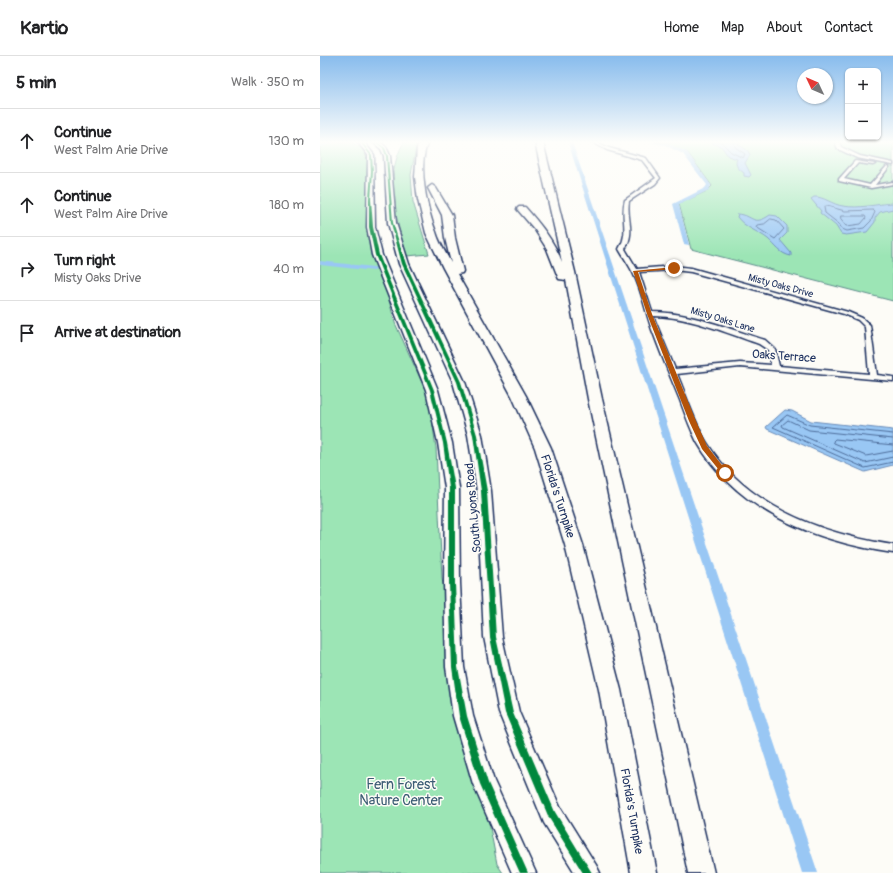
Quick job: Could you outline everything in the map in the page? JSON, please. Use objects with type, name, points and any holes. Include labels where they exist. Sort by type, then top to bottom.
[{"type":"highway","name":"Florida's Turnpike","points":[[419,180],[422,200],[431,233],[519,396],[543,448],[574,545],[610,690],[644,873]]},
{"type":"highway","points":[[548,180],[570,272],[573,295],[701,873]]},
{"type":"highway","points":[[432,188],[447,215],[452,250],[460,279],[459,287]]},
{"type":"highway","points":[[522,209],[540,229],[552,250],[561,274],[573,295]]},
{"type":"main road","name":"South Lyons Road","points":[[371,180],[371,227],[377,255],[432,390],[445,443],[452,488],[452,583],[455,667],[463,716],[484,784],[524,873]]},
{"type":"main road","name":"South Lyons Road","points":[[389,180],[392,223],[404,264],[459,382],[475,435],[484,491],[494,637],[509,713],[552,815],[588,873]]},
{"type":"street","points":[[656,180],[627,200],[625,207],[628,222],[628,237],[622,249],[635,271],[672,372],[704,447],[721,469],[742,489],[772,511],[805,527],[846,542],[893,549]]},
{"type":"street","points":[[841,180],[856,185],[871,187],[886,186],[893,183]]},
{"type":"street","points":[[871,187],[876,180]]},
{"type":"street","name":"Misty Oaks Drive","points":[[635,271],[674,268],[691,270],[860,319],[868,326],[873,377]]},
{"type":"street","name":"Misty Oaks Lane","points":[[650,314],[667,314],[682,317],[762,342],[771,349],[775,366]]},
{"type":"street","name":"Oaks Terrace","points":[[672,372],[740,365],[775,366],[893,379]]},
{"type":"green space","name":"Fern Forest Nature Center","points":[[320,180],[369,180],[377,255],[395,323],[429,398],[436,448],[442,579],[497,864],[503,873],[320,873]]},
{"type":"green space","points":[[393,180],[411,180],[413,202],[429,254],[407,256],[396,213]]},
{"type":"green space","points":[[708,180],[893,180],[893,301],[691,249],[679,204],[707,191],[712,186]]},
{"type":"water","points":[[814,197],[849,207],[893,203],[893,209],[880,212],[875,218],[875,222],[867,232],[846,235],[841,234],[836,226],[820,213],[821,211],[811,199]]},
{"type":"water","points":[[738,214],[756,220],[760,220],[770,215],[777,216],[787,226],[787,233],[780,240],[791,253],[791,256],[781,252],[768,239],[740,221],[737,217]]},
{"type":"water","points":[[785,410],[792,411],[811,421],[893,430],[893,465],[865,472],[767,429],[766,427]]},
{"type":"waterway","points":[[583,180],[810,873]]},
{"type":"waterway","points":[[687,244],[676,204],[707,189],[709,185],[705,180]]},
{"type":"waterway","points":[[320,263],[374,269]]},
{"type":"cycle path","points":[[371,180],[370,199],[371,227],[377,255],[432,390],[445,443],[452,488],[452,583],[455,667],[463,716],[484,784],[524,873]]},
{"type":"cycle path","points":[[389,180],[392,223],[404,264],[459,382],[475,435],[484,491],[493,637],[509,713],[552,815],[588,873]]},
{"type":"route","points":[[674,268],[635,271],[672,372],[692,421],[704,447],[725,473]]}]
